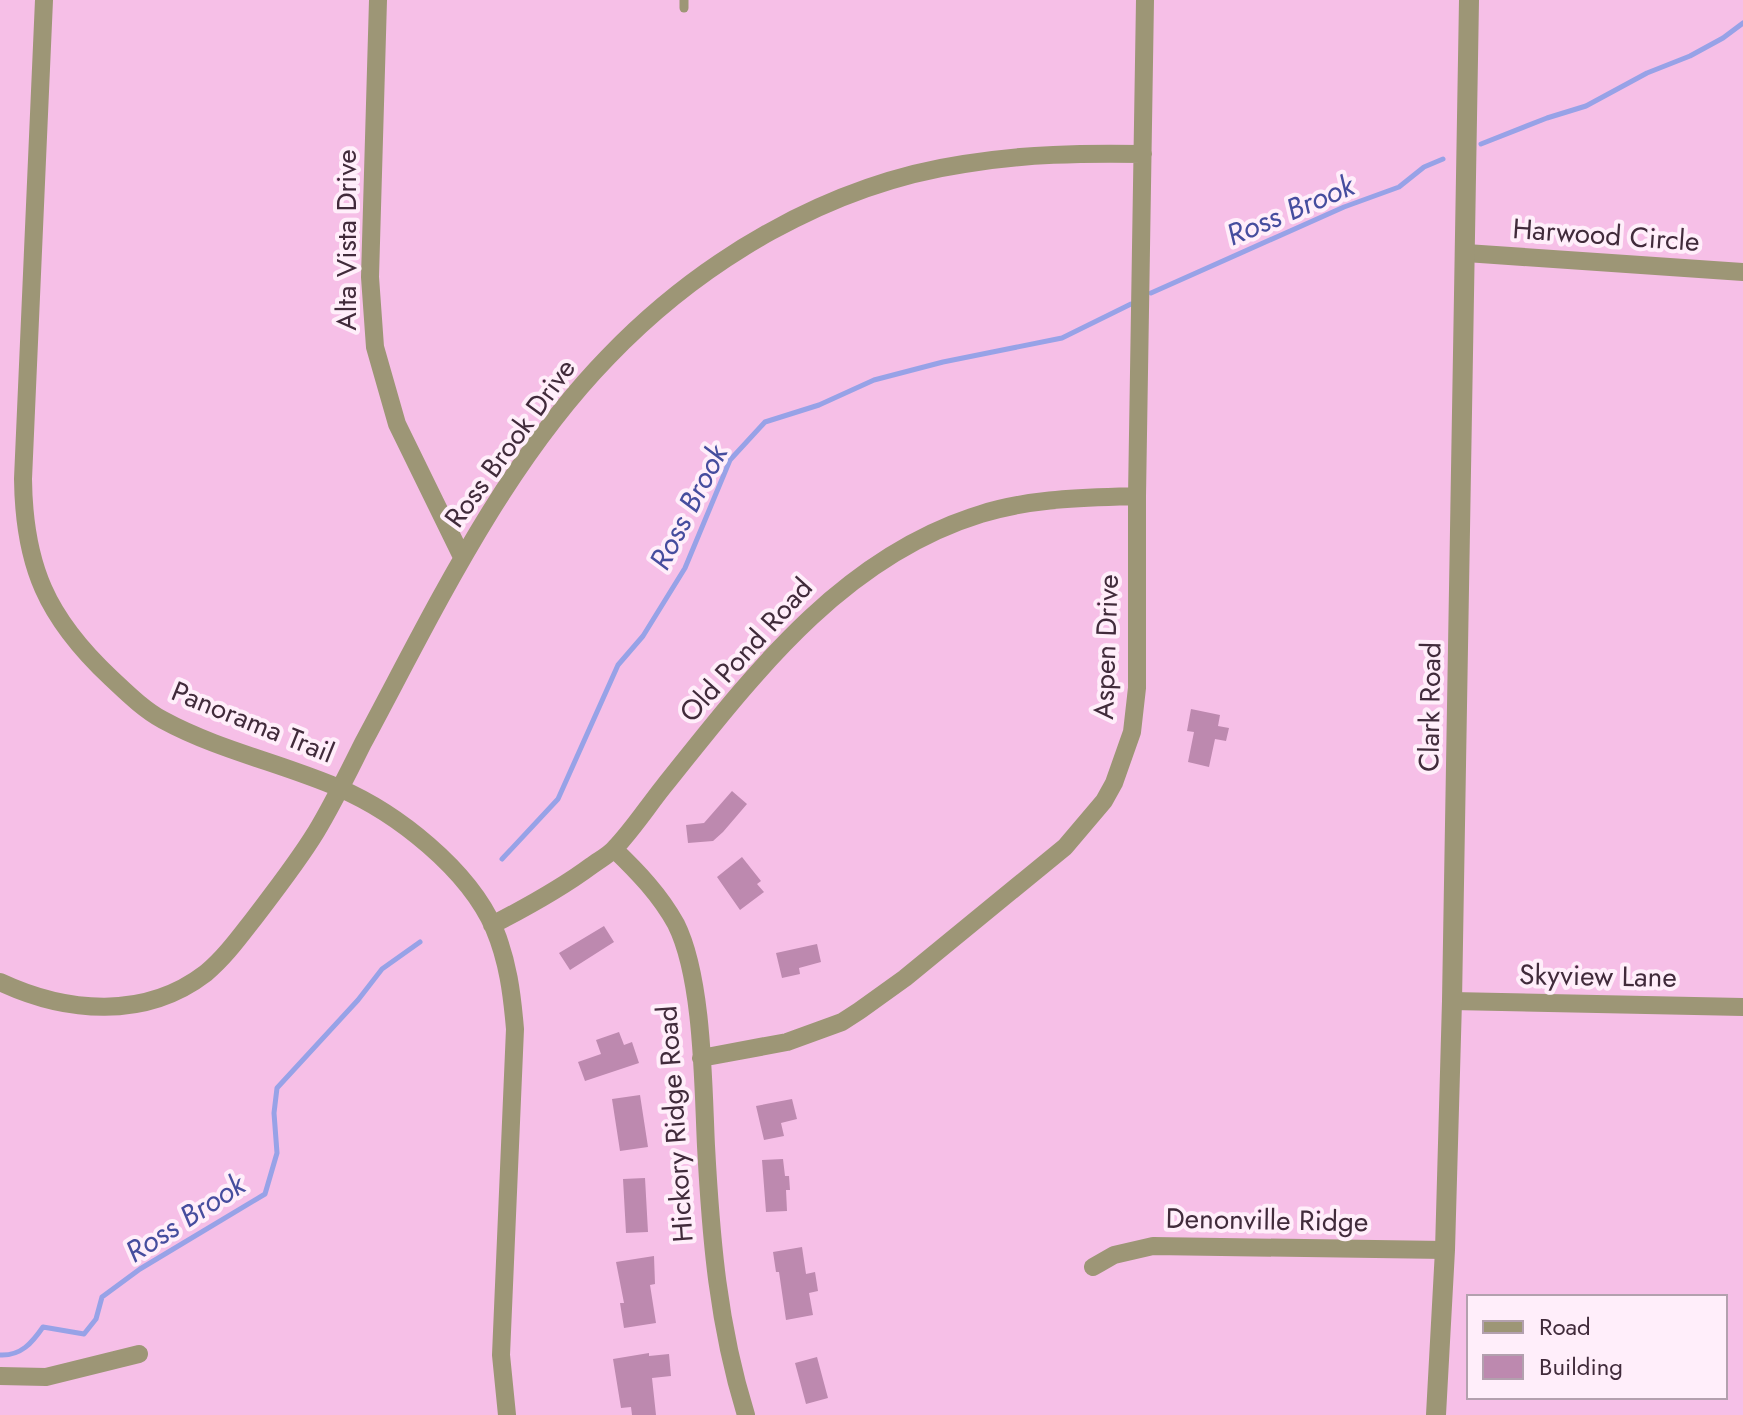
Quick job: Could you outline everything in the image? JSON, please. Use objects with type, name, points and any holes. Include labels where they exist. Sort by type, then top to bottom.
[{"type":"street","name":"Panorama Trail","points":[[44,0],[23,479],[25,531],[34,569],[50,605],[69,634],[96,664],[161,719],[216,743],[339,788],[388,815],[432,849],[465,885],[492,925],[506,963],[515,1029],[501,1355],[507,1415]]},
{"type":"street","name":"Alta Vista Drive","points":[[378,0],[370,277],[375,347],[397,424],[462,557]]},
{"type":"street","name":"Aspen Drive","points":[[701,1058],[787,1042],[842,1022],[859,1011],[905,978],[1065,847],[1104,801],[1125,758],[1132,732],[1137,688],[1145,0]]},
{"type":"street","name":"Clark Road","points":[[1436,1415],[1445,1250],[1452,1001],[1469,0]]},
{"type":"street","name":"Ross Brook Drive","points":[[0,982],[36,998],[67,1006],[117,1008],[177,991],[205,973],[227,953],[317,831],[462,557],[534,447],[608,356],[672,298],[758,239],[796,218],[836,200],[923,172],[1020,157],[1073,153],[1143,154]]},
{"type":"street","name":"Harwood Circle","points":[[1466,253],[1743,272]]},
{"type":"street","name":"Old Pond Road","points":[[492,925],[558,890],[614,849],[702,738],[791,636],[859,575],[929,534],[982,513],[1063,498],[1137,496]]},
{"type":"street","name":"Hickory Ridge Road","points":[[614,849],[646,881],[676,925],[690,967],[701,1058],[714,1266],[729,1356],[746,1415]]},
{"type":"street","name":"Skyview Lane","points":[[1452,1001],[1743,1007]]},
{"type":"street","name":"Denonville Ridge","points":[[1093,1267],[1114,1255],[1153,1246],[1445,1250]]},
{"type":"street","points":[[0,1376],[46,1377],[139,1354]]},
{"type":"building","points":[[1191,709],[1220,715],[1218,726],[1229,728],[1226,741],[1215,739],[1209,767],[1188,762],[1194,732],[1187,731]]},
{"type":"building","points":[[732,791],[747,804],[713,841],[688,843],[686,825],[704,823]]},
{"type":"building","points":[[742,857],[761,881],[757,884],[764,892],[740,910],[717,877]]},
{"type":"building","points":[[604,926],[614,942],[570,970],[559,953]]},
{"type":"building","points":[[817,944],[821,962],[799,968],[800,974],[782,978],[776,953]]},
{"type":"building","points":[[619,1032],[624,1045],[632,1042],[639,1063],[585,1081],[578,1062],[601,1054],[596,1040]]},
{"type":"building","points":[[640,1095],[648,1147],[620,1151],[612,1099]]},
{"type":"building","points":[[792,1099],[797,1119],[781,1123],[784,1136],[764,1140],[756,1106]]},
{"type":"building","points":[[783,1159],[785,1176],[789,1176],[787,1211],[766,1212],[762,1160]]},
{"type":"building","points":[[645,1178],[648,1232],[626,1233],[623,1179]]},
{"type":"building","points":[[802,1247],[806,1274],[815,1272],[818,1291],[809,1293],[813,1315],[786,1320],[773,1252]]},
{"type":"building","points":[[654,1256],[655,1284],[650,1285],[656,1323],[624,1328],[620,1303],[624,1303],[616,1262]]},
{"type":"building","points":[[649,1353],[649,1356],[669,1354],[671,1376],[652,1378],[656,1415],[632,1415],[631,1407],[621,1408],[613,1359]]},
{"type":"building","points":[[817,1357],[828,1398],[806,1404],[795,1363]]},
{"type":"waterway","name":"Ross Brook","points":[[1481,144],[1586,106],[1647,73],[1690,56],[1743,23]]},
{"type":"waterway","name":"Ross Brook","points":[[1151,293],[1344,207],[1399,187],[1424,167],[1443,159]]},
{"type":"waterway","name":"Ross Brook","points":[[502,859],[558,799],[618,665],[643,636],[685,568],[730,460],[765,422],[819,405],[874,380],[943,362],[1062,338],[1131,304]]},
{"type":"waterway","name":"Ross Brook","points":[[0,1355],[25,1347],[43,1327],[84,1334],[96,1319],[102,1297],[140,1269],[265,1194],[277,1153],[274,1113],[277,1088],[358,1000],[382,969],[420,942]]}]
